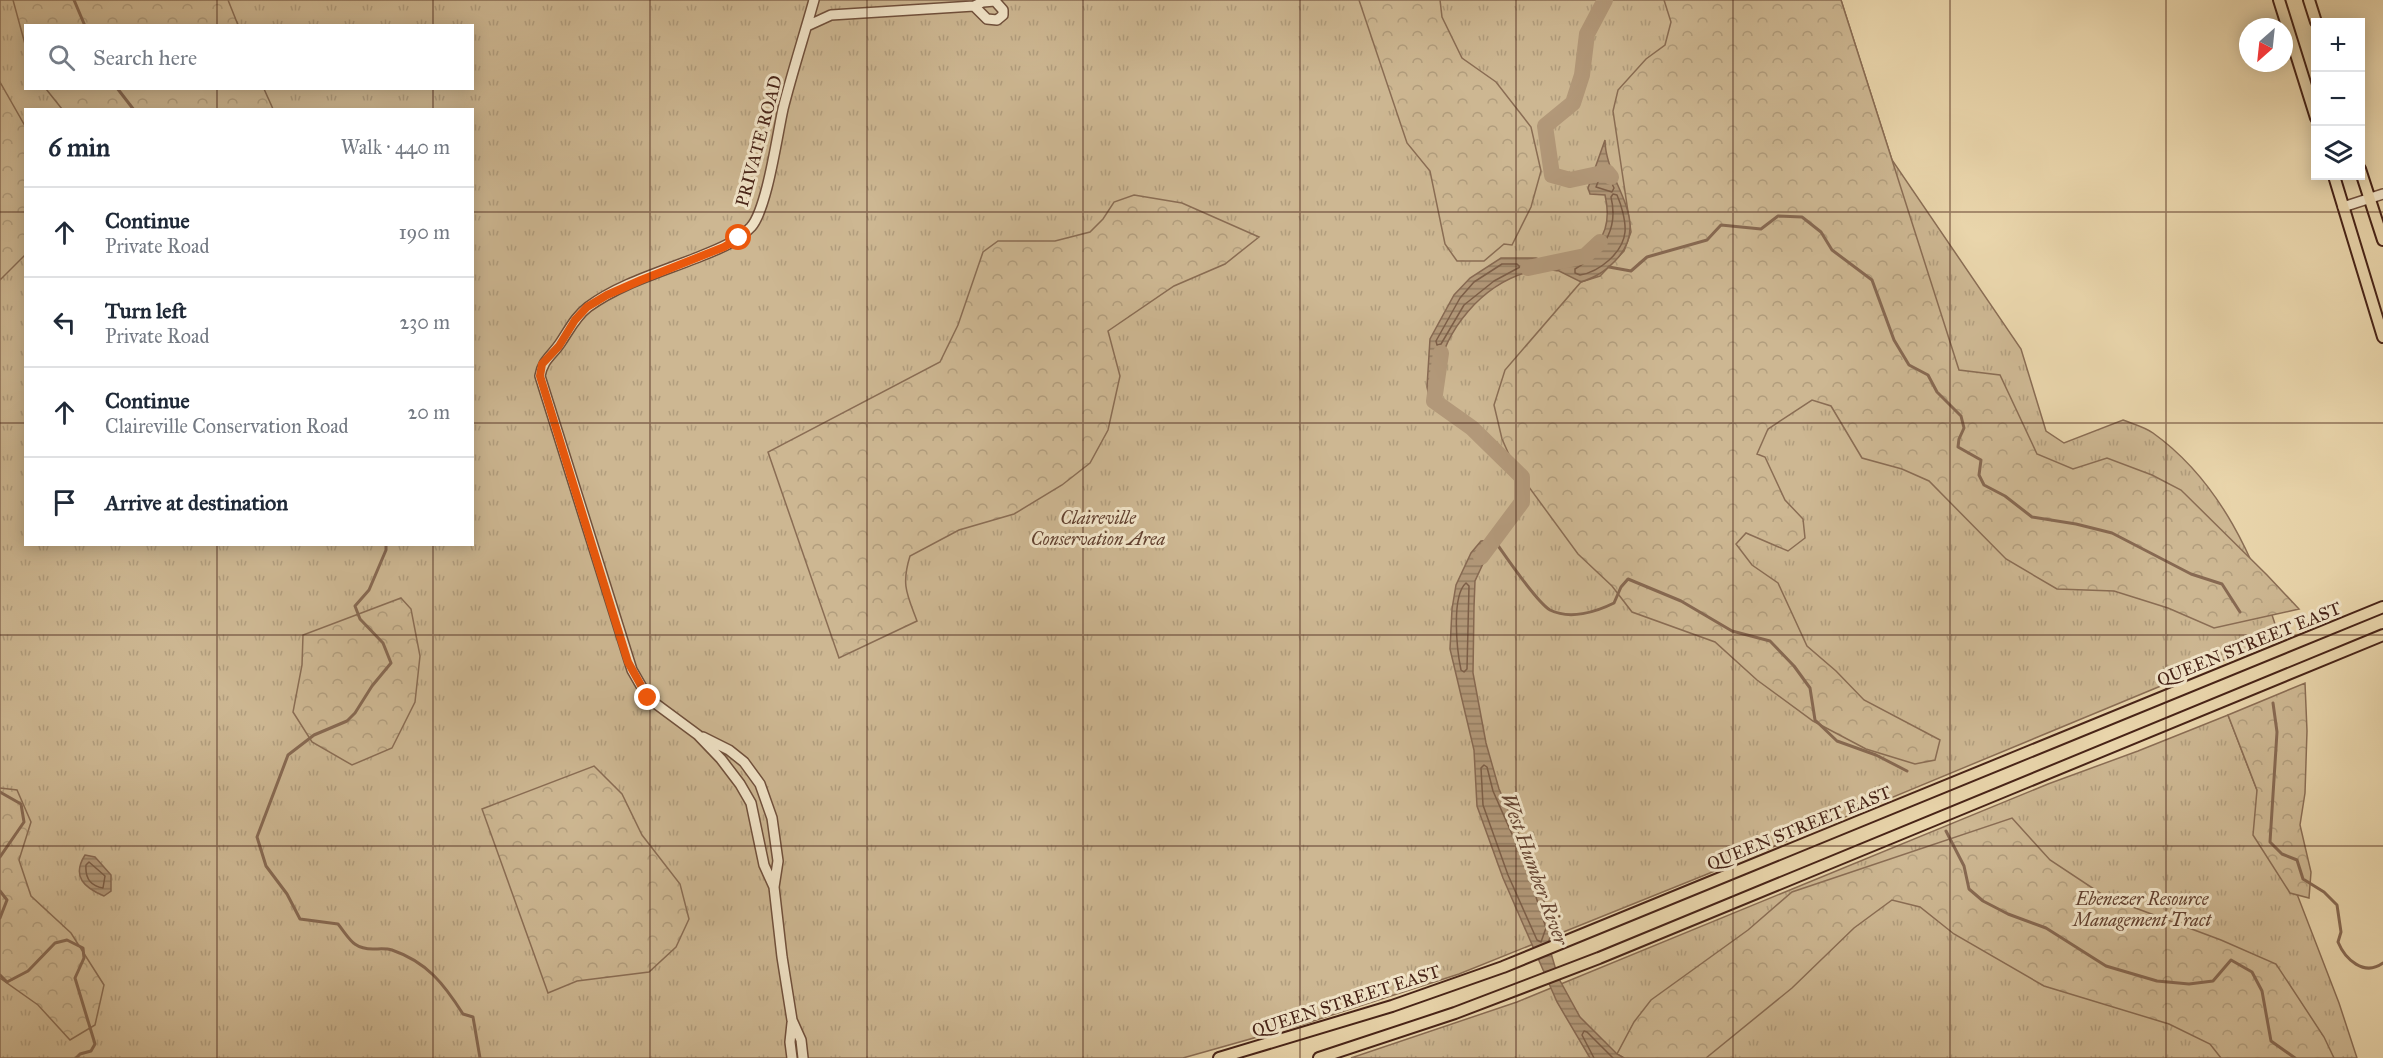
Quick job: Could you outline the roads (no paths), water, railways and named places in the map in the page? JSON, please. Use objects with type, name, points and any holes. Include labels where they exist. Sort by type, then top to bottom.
[{"type":"main road","points":[[2279,0],[2311,102]]},
{"type":"main road","points":[[2309,0],[2315,18]]},
{"type":"main road","points":[[2335,180],[2383,337]]},
{"type":"main road","points":[[2364,180],[2383,240]]},
{"type":"main road","name":"QUEEN STREET EAST","points":[[1219,1058],[1392,1006],[1503,967],[2383,607]]},
{"type":"main road","points":[[1319,1058],[1414,1028],[1599,958],[2383,634]]},
{"type":"street","name":"PRIVATE ROAD","points":[[698,735],[648,698],[632,670],[540,376],[542,364],[559,346],[575,320],[587,307],[633,284],[724,247],[739,238],[752,225],[761,210],[784,107],[814,0]]},
{"type":"street","points":[[807,26],[831,15],[974,6]]},
{"type":"street","points":[[2343,207],[2383,194]]},
{"type":"street","points":[[698,735],[728,767],[751,803],[764,865],[774,886]]},
{"type":"street","points":[[698,735],[729,750],[744,762],[760,784],[772,818],[778,861],[774,886],[792,1020],[790,1042],[792,1058]]},
{"type":"street","points":[[792,1020],[801,1040],[803,1058]]},
{"type":"water","points":[[1605,140],[1607,156],[1629,216],[1630,231],[1626,246],[1615,261],[1600,274],[1581,282],[1557,270],[1590,251],[1598,243],[1607,223],[1605,195],[1590,194],[1588,188]]},
{"type":"water","points":[[1501,258],[1536,258],[1551,263],[1551,269],[1531,271],[1511,278],[1481,298],[1468,311],[1448,342],[1441,359],[1437,376],[1437,409],[1431,406],[1427,387],[1430,339],[1454,295],[1470,278]]},
{"type":"water","points":[[1494,540],[1475,581],[1473,673],[1486,743],[1499,789],[1532,864],[1553,929],[1548,943],[1558,977],[1580,1017],[1617,1054],[1624,1058],[1590,1058],[1557,1002],[1503,878],[1477,806],[1474,750],[1450,649],[1452,609],[1456,585],[1471,553],[1481,541]]},
{"type":"water","points":[[85,855],[95,857],[111,875],[111,891],[104,896],[82,881],[79,870]]},
{"type":"waterway","points":[[74,0],[84,24]]},
{"type":"waterway","name":"West Humber River","points":[[1605,0],[1587,34],[1582,75],[1573,103],[1545,126],[1552,175],[1570,180],[1607,172],[1611,177]]},
{"type":"waterway","points":[[119,90],[132,108]]},
{"type":"waterway","points":[[1609,267],[1631,271],[1647,257],[1707,240],[1721,225],[1761,229],[1778,216],[1802,217],[1821,232],[1832,250],[1872,280],[1894,340],[1909,365],[1928,375],[1937,392],[1961,416],[1964,428],[1958,447],[1981,460],[1979,475],[1984,485],[2005,496],[2032,517],[2112,533],[2191,574],[2222,584],[2240,612]]},
{"type":"waterway","name":"West Humber River","points":[[1528,268],[1585,256],[1600,242]]},
{"type":"waterway","points":[[1551,269],[1557,270]]},
{"type":"waterway","name":"West Humber River","points":[[1441,353],[1434,401],[1472,428],[1522,477],[1522,502],[1481,557]]},
{"type":"waterway","points":[[1494,540],[1537,598],[1550,610],[1558,613],[1583,614],[1614,603],[1621,587],[1628,579],[1681,601],[1732,631],[1770,641],[1794,666],[1810,688],[1815,720],[1837,741],[1876,755],[1907,771]]},
{"type":"waterway","points":[[386,546],[369,590],[355,606],[360,619],[383,643],[391,663],[347,721],[314,735],[288,755],[257,837],[266,866],[287,894],[300,919],[338,924],[356,945],[366,949],[392,950],[425,968],[449,993],[463,1014],[473,1017],[480,1058]]},
{"type":"waterway","points":[[2273,703],[2277,732],[2270,842],[2282,854],[2297,860],[2303,879],[2324,892],[2337,905],[2341,932],[2338,942],[2350,960],[2369,968],[2383,963]]},
{"type":"waterway","points":[[0,792],[21,804],[24,822],[0,857]]},
{"type":"waterway","points":[[1946,831],[1964,866],[1969,889],[1983,901],[2008,914],[2046,928],[2106,966],[2157,981],[2189,984],[2213,981],[2231,960],[2252,972],[2262,991],[2271,1041],[2295,1058]]},
{"type":"waterway","points":[[0,891],[7,900],[0,918]]},
{"type":"waterway","points":[[0,975],[7,982],[28,971],[55,943],[67,940],[83,948],[84,958],[75,978],[95,1044],[91,1051],[80,1054],[76,1058]]},
{"type":"park label","name":"Claireville Conservation Area","points":[[1098,528]]},
{"type":"park label","name":"Ebenezer Resource Management Tract","points":[[2142,909]]}]
